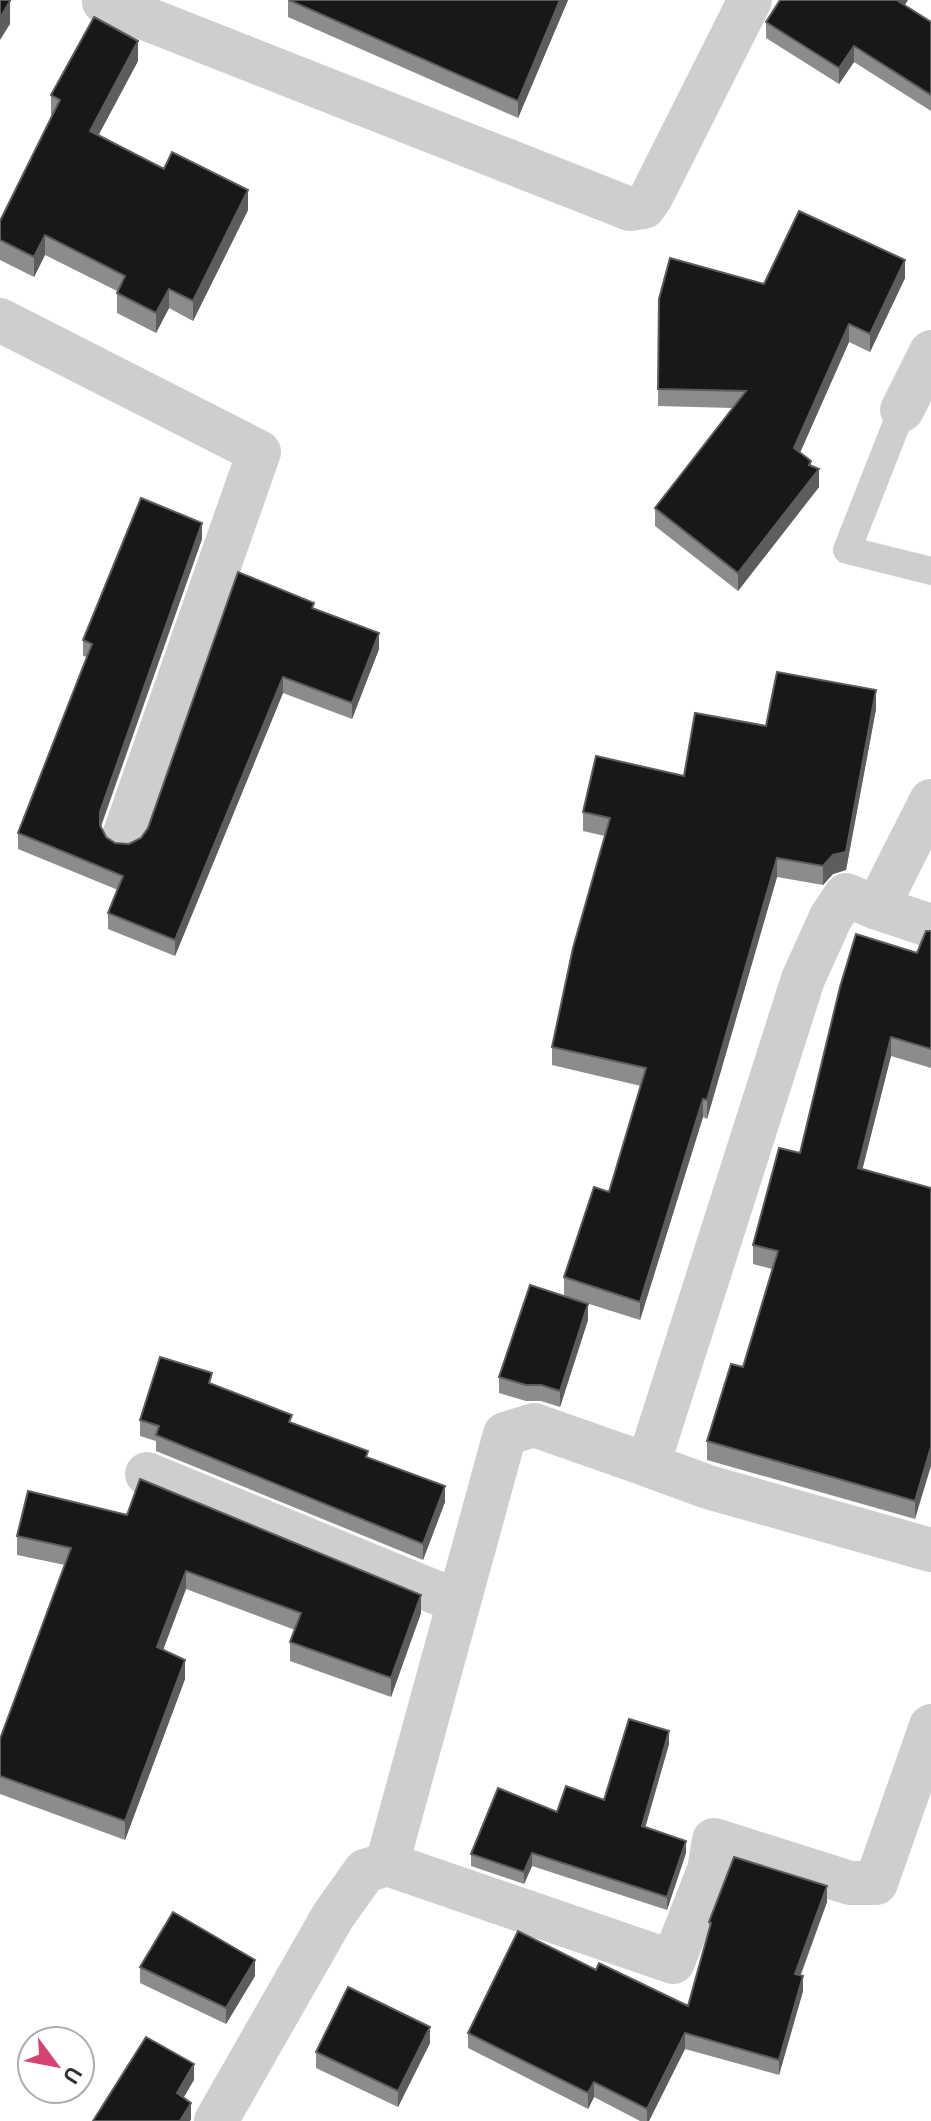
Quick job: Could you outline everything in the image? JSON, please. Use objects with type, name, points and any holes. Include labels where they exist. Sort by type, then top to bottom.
[{"type":"street","points":[[104,2],[630,209],[644,207],[651,197],[750,0]]},
{"type":"street","points":[[0,320],[259,452],[124,836]]},
{"type":"street","points":[[902,410],[931,352]]},
{"type":"street","points":[[877,908],[931,801]]},
{"type":"street","points":[[648,1465],[803,979],[831,917],[846,895],[931,926]]},
{"type":"street","points":[[387,1864],[505,1434],[534,1425],[708,1487],[931,1550]]},
{"type":"street","points":[[147,1474],[459,1602]]},
{"type":"street","points":[[216,2121],[333,1916],[365,1871],[387,1864],[673,1962],[709,1870],[714,1840],[850,1883],[876,1883],[931,1726]]},
{"type":"lane","points":[[902,410],[847,550],[931,571]]},
{"type":"building","points":[[0,0],[10,1],[0,18]]},
{"type":"building","points":[[289,0],[560,0],[518,101]]},
{"type":"building","points":[[780,0],[898,0],[931,22],[931,95],[854,46],[839,68],[766,22]]},
{"type":"building","points":[[94,17],[138,41],[90,131],[164,169],[172,152],[248,190],[193,301],[169,289],[156,313],[117,293],[125,276],[45,235],[34,257],[0,240],[0,221],[60,100],[51,95]]},
{"type":"building","points":[[799,211],[905,260],[870,334],[849,324],[794,448],[811,461],[809,465],[819,469],[738,573],[655,508],[746,391],[658,389],[659,299],[670,258],[764,284]]},
{"type":"building","points":[[141,498],[202,523],[100,812],[100,825],[106,837],[115,843],[129,844],[141,838],[148,828],[238,572],[314,603],[312,608],[379,633],[352,703],[283,677],[175,940],[108,913],[123,876],[18,833],[92,644],[83,640]]},
{"type":"building","points":[[777,672],[876,690],[846,852],[833,855],[823,866],[777,858],[707,1100],[703,1099],[640,1302],[564,1277],[594,1187],[609,1192],[646,1068],[552,1047],[573,948],[610,818],[583,812],[596,756],[684,776],[695,713],[766,726]]},
{"type":"building","points":[[926,931],[931,931],[931,1049],[891,1037],[858,1168],[931,1188],[931,1447],[915,1501],[707,1441],[731,1364],[743,1367],[778,1251],[753,1245],[779,1148],[800,1153],[856,934],[917,953]]},
{"type":"building","points":[[530,1285],[588,1304],[560,1391],[499,1377]]},
{"type":"building","points":[[160,1357],[212,1373],[209,1383],[292,1415],[289,1422],[368,1451],[366,1457],[445,1486],[423,1544],[156,1435],[159,1426],[140,1420]]},
{"type":"building","points":[[140,1479],[421,1595],[391,1678],[290,1642],[301,1613],[186,1571],[157,1647],[185,1660],[125,1821],[0,1776],[0,1739],[71,1548],[17,1536],[28,1491],[127,1515]]},
{"type":"building","points":[[629,1719],[669,1731],[642,1826],[686,1841],[667,1897],[532,1853],[524,1872],[471,1854],[498,1788],[557,1812],[566,1786],[604,1800]]},
{"type":"building","points":[[734,1857],[827,1886],[795,1974],[803,1976],[779,2060],[685,2033],[647,2109],[594,2082],[588,2093],[468,2033],[518,1931],[596,1970],[599,1963],[688,2006],[709,1922]]},
{"type":"building","points":[[173,1912],[255,1960],[226,2008],[140,1967]]},
{"type":"building","points":[[348,1987],[430,2027],[398,2091],[316,2052]]},
{"type":"building","points":[[146,2037],[194,2064],[177,2093],[191,2103],[180,2121],[93,2121]]}]
